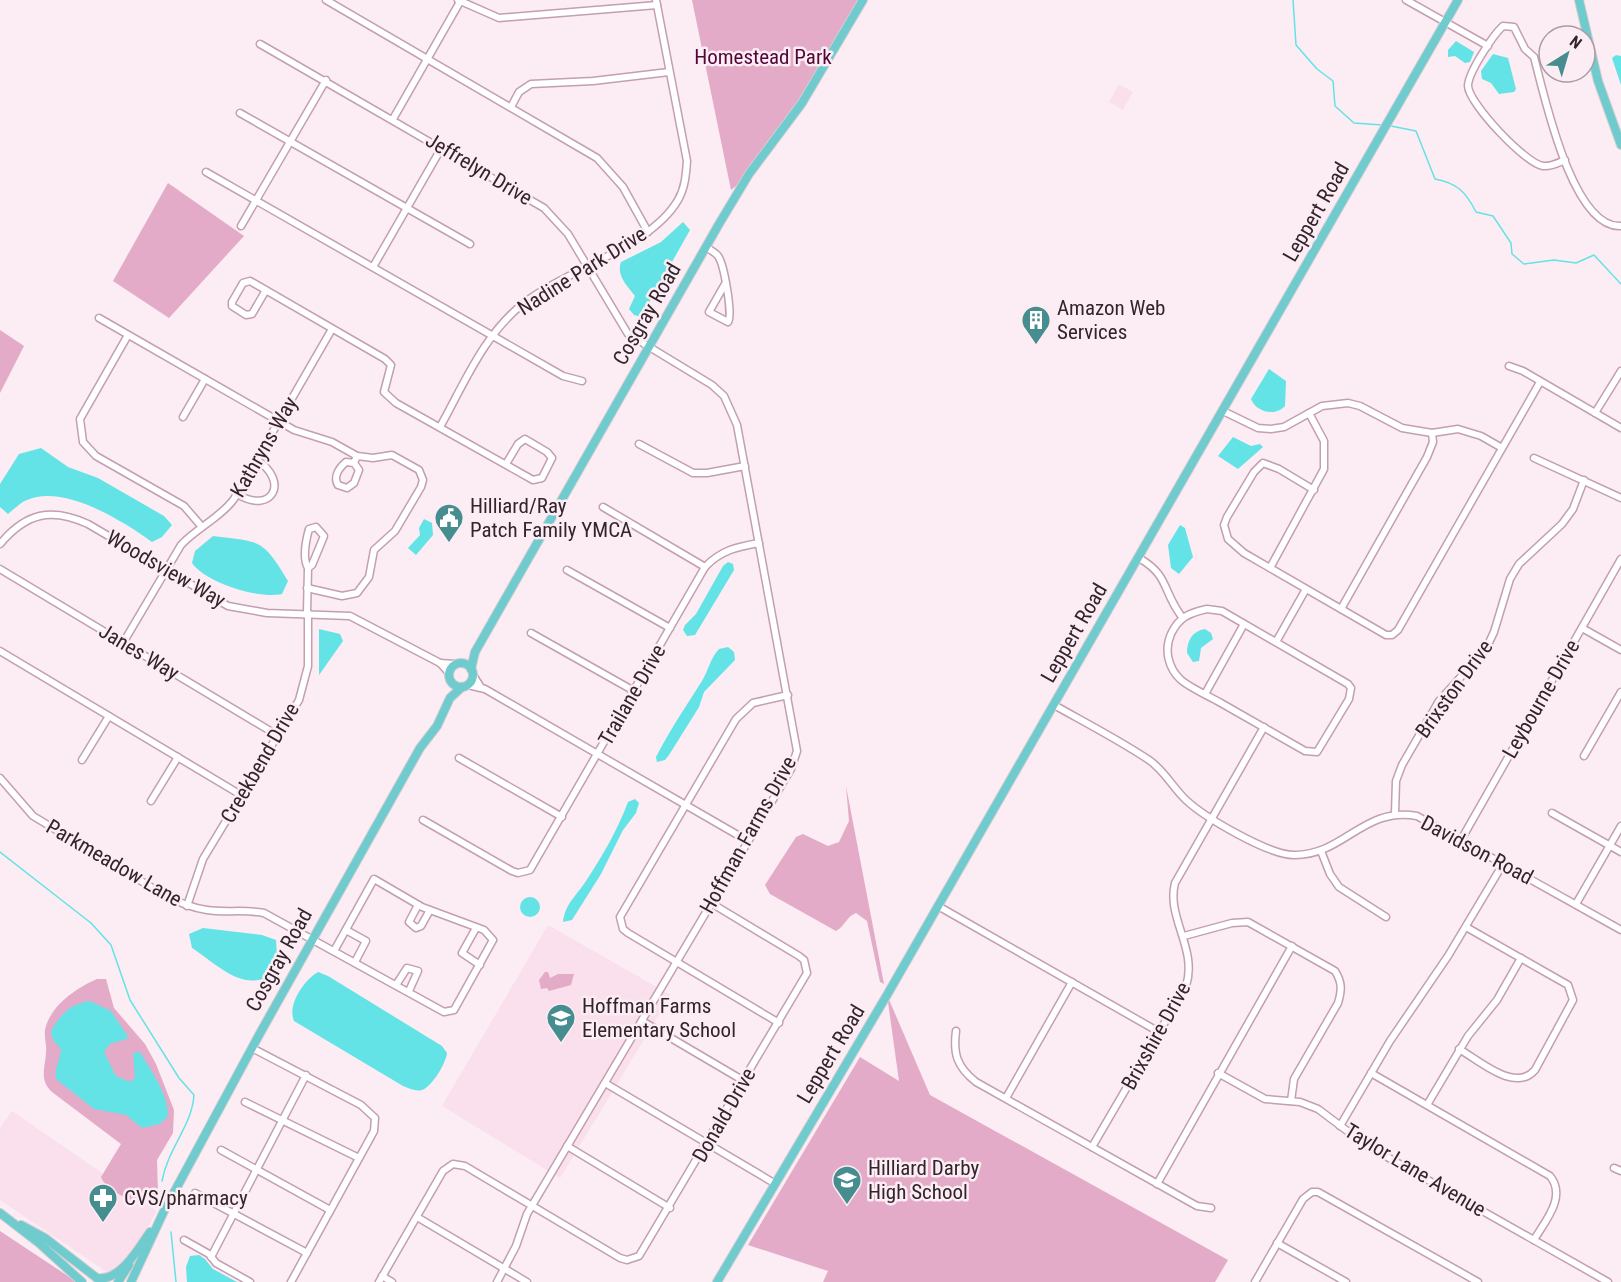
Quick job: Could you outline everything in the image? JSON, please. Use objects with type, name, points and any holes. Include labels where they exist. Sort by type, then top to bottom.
[{"type":"main road","name":"Cosgray Road","points":[[432,730],[437,726],[450,698],[465,686],[472,672],[475,652],[706,247],[746,180],[808,93],[862,0]]},
{"type":"main road","name":"Leppert Road","points":[[717,1282],[938,906],[1458,0]]},
{"type":"main road","points":[[1580,0],[1601,90],[1621,145]]},
{"type":"main road","name":"Cosgray Road","points":[[131,1282],[164,1211],[311,939],[432,730],[450,687],[450,677],[458,664],[475,652]]},
{"type":"main road","points":[[458,664],[472,672]]},
{"type":"main road","points":[[450,677],[465,686]]},
{"type":"main road","name":"Cosgray Road","points":[[118,1282],[164,1211]]},
{"type":"main road","points":[[0,1213],[16,1224],[81,1282]]},
{"type":"main road","points":[[16,1224],[45,1238],[102,1282]]},
{"type":"main road","name":"Cosgray Road","points":[[94,1277],[103,1280],[112,1277],[134,1256]]},
{"type":"street","points":[[326,0],[590,153],[604,164],[623,187],[648,232]]},
{"type":"street","points":[[393,119],[460,0],[499,18],[657,2]]},
{"type":"street","points":[[1407,0],[1488,46]]},
{"type":"street","name":"Nadine Park Drive","points":[[440,427],[492,335],[524,303],[648,232],[678,201],[685,185],[687,161],[657,2]]},
{"type":"street","points":[[1565,160],[1546,166],[1536,164],[1493,125],[1471,96],[1468,82],[1488,46],[1503,26],[1508,25],[1516,30],[1524,49],[1534,57],[1557,143],[1591,211],[1606,223],[1621,226]]},
{"type":"street","name":"Jeffrelyn Drive","points":[[260,44],[326,80],[544,208],[568,234],[628,334],[649,348]]},
{"type":"street","points":[[511,107],[519,92],[531,84],[593,81],[669,72]]},
{"type":"street","points":[[241,226],[326,80]]},
{"type":"street","points":[[240,113],[470,244]]},
{"type":"street","points":[[374,267],[442,147]]},
{"type":"street","points":[[206,172],[563,376],[582,381]]},
{"type":"street","points":[[706,247],[718,256],[725,284],[731,317],[728,322],[709,312],[725,284]]},
{"type":"street","points":[[266,290],[252,314],[246,315],[232,306],[232,302],[246,280],[266,290],[388,361],[391,369],[384,392],[388,397],[506,464],[538,481],[542,478],[552,458],[547,452],[525,439],[518,444],[506,464]]},
{"type":"street","points":[[99,318],[279,422],[332,442],[355,460],[359,470],[354,483],[347,488],[338,485],[336,477],[341,466],[355,460],[392,455],[419,470],[423,480],[421,487],[395,531],[374,550],[369,577],[357,594],[342,596],[307,588]]},
{"type":"street","name":"Kathryns Way","points":[[123,643],[182,545],[202,526],[225,511],[237,494],[332,329]]},
{"type":"street","points":[[128,335],[80,419],[81,435],[87,448],[96,456],[184,506],[202,526]]},
{"type":"street","name":"Hoffman Farms Drive","points":[[497,1282],[505,1269],[532,1205],[791,770],[797,751],[737,425],[724,396],[706,381],[649,348]]},
{"type":"street","points":[[1509,366],[1621,428]]},
{"type":"street","points":[[1595,412],[1621,371]]},
{"type":"street","points":[[183,417],[205,379]]},
{"type":"street","points":[[1314,490],[1263,463],[1254,472],[1227,517],[1224,525],[1228,539],[1269,568],[1386,635],[1392,635],[1398,630],[1540,382]]},
{"type":"street","points":[[1223,411],[1258,428],[1271,429],[1284,427],[1330,404],[1348,403],[1360,406],[1390,423],[1432,433],[1458,429],[1481,436],[1502,448]]},
{"type":"street","points":[[1269,568],[1324,469],[1326,454],[1324,441],[1309,413]]},
{"type":"street","points":[[1341,609],[1427,457],[1433,442],[1432,433]]},
{"type":"street","points":[[639,444],[693,472],[707,473],[745,466]]},
{"type":"street","points":[[1534,458],[1621,498]]},
{"type":"street","points":[[237,494],[255,503],[266,500],[273,494],[276,486],[274,475],[257,460]]},
{"type":"street","name":"Brixston Drive","points":[[1395,814],[1396,781],[1408,754],[1439,701],[1486,649],[1494,632],[1510,579],[1519,564],[1562,524],[1573,509],[1584,480]]},
{"type":"street","points":[[603,507],[705,567]]},
{"type":"street","name":"Woodsview Way","points":[[0,544],[11,531],[28,520],[53,514],[80,520],[228,606],[267,613],[341,615],[360,620],[440,663],[458,664]]},
{"type":"street","name":"Creekbend Drive","points":[[187,906],[203,859],[298,699],[308,666],[308,568],[305,564],[308,532],[311,528],[316,527],[324,536],[312,565],[308,568]]},
{"type":"street","name":"Trailane Drive","points":[[423,820],[512,871],[525,873],[534,865],[705,567],[717,555],[734,548],[759,543]]},
{"type":"street","points":[[1139,558],[1155,568],[1162,576],[1172,603],[1182,617]]},
{"type":"street","name":"Leybourne Drive","points":[[1461,840],[1621,560]]},
{"type":"street","name":"Janes Way","points":[[0,569],[277,735]]},
{"type":"street","points":[[567,570],[670,628]]},
{"type":"street","points":[[1276,642],[1306,589]]},
{"type":"street","points":[[1207,609],[1222,611],[1244,624],[1342,680],[1351,688],[1349,699],[1317,752],[1305,752],[1181,680],[1172,668],[1167,655],[1168,641],[1182,617],[1207,609]]},
{"type":"street","points":[[1205,694],[1244,624]]},
{"type":"street","points":[[1582,627],[1621,650]]},
{"type":"street","points":[[531,633],[634,691]]},
{"type":"street","points":[[0,651],[241,795]]},
{"type":"street","name":"Woodsview Way","points":[[440,663],[450,677]]},
{"type":"street","points":[[472,672],[480,686]]},
{"type":"street","points":[[465,686],[480,686],[748,841]]},
{"type":"street","points":[[1584,756],[1621,692]]},
{"type":"street","points":[[778,1023],[628,933],[621,923],[622,911],[743,711],[753,703],[788,695]]},
{"type":"street","name":"Davidson Road","points":[[1054,705],[1150,761],[1189,802],[1212,818],[1274,852],[1292,856],[1321,851],[1367,823],[1395,814],[1423,818],[1621,930]]},
{"type":"street","points":[[82,760],[109,716]]},
{"type":"street","name":"Brixshire Drive","points":[[1092,1147],[1186,986],[1190,974],[1184,936],[1175,908],[1174,889],[1264,727]]},
{"type":"street","points":[[151,801],[178,757]]},
{"type":"street","points":[[459,758],[562,817]]},
{"type":"street","name":"Parkmeadow Lane","points":[[0,778],[33,816],[166,896],[187,906],[209,911],[241,910],[264,914],[444,1012],[454,1010],[480,965]]},
{"type":"street","points":[[1552,813],[1621,852]]},
{"type":"street","points":[[1576,904],[1621,826]]},
{"type":"street","points":[[1321,851],[1339,887],[1386,917]]},
{"type":"street","points":[[1340,1125],[1466,927],[1503,864]]},
{"type":"street","points":[[334,951],[374,879],[418,905],[489,933],[492,939],[480,965],[462,953],[476,928]]},
{"type":"street","name":"Donald Drive","points":[[532,1205],[620,1258],[635,1259],[643,1252],[708,1144],[805,978],[807,967],[799,956],[711,903]]},
{"type":"street","points":[[418,905],[410,921],[416,928],[421,926],[430,910]]},
{"type":"street","points":[[938,906],[1159,1032]]},
{"type":"street","points":[[1184,936],[1232,923],[1248,922],[1328,965],[1340,978],[1341,991],[1338,1003],[1294,1078],[1291,1101]]},
{"type":"street","points":[[1459,1049],[1513,1079],[1528,1077],[1535,1070],[1571,1006],[1572,995],[1568,985],[1466,927]]},
{"type":"street","points":[[346,930],[366,941],[355,962]]},
{"type":"street","points":[[1157,1184],[1292,946]]},
{"type":"street","points":[[1426,1105],[1459,1049],[1497,1000],[1521,958]]},
{"type":"street","points":[[396,984],[407,968],[418,971],[409,991]]},
{"type":"street","points":[[1006,1098],[1072,982]]},
{"type":"street","points":[[642,1021],[744,1081]]},
{"type":"street","points":[[956,1031],[954,1049],[964,1071],[1006,1098],[1157,1184],[1197,1206],[1211,1208]]},
{"type":"street","points":[[252,1048],[361,1105],[375,1118],[374,1131],[291,1282]]},
{"type":"street","points":[[1371,1073],[1550,1176],[1556,1183],[1556,1200],[1534,1240]]},
{"type":"street","name":"Taylor Lane Avenue","points":[[1218,1074],[1265,1099],[1309,1105],[1376,1150],[1608,1282]]},
{"type":"street","points":[[211,1257],[284,1122],[306,1075]]},
{"type":"street","points":[[605,1083],[774,1183]]},
{"type":"street","points":[[245,1102],[358,1158]]},
{"type":"street","points":[[567,1146],[670,1208]]},
{"type":"street","points":[[221,1150],[330,1210]]},
{"type":"street","points":[[392,1282],[381,1279],[443,1171],[453,1164],[465,1166],[532,1205]]},
{"type":"street","points":[[1614,1168],[1621,1171]]},
{"type":"street","points":[[1255,1282],[1303,1198],[1312,1192],[1323,1193],[1478,1282]]},
{"type":"street","points":[[195,1193],[307,1253]]},
{"type":"street","points":[[417,1217],[527,1282]]},
{"type":"street","points":[[184,1240],[211,1257],[216,1263],[250,1282]]},
{"type":"street","points":[[1277,1243],[1346,1282]]},
{"type":"shaded area","points":[[1119,84],[1133,92],[1123,110],[1109,102]]},
{"type":"shaded area","name":"Hoffman Farms Elementary School","points":[[548,925],[671,995],[560,1178],[442,1106]]},
{"type":"shaded area","points":[[12,1111],[157,1211],[121,1272],[110,1274],[0,1200],[0,1128]]},
{"type":"green space","name":"Homestead Park","points":[[692,0],[863,0],[808,93],[745,179],[731,190]]},
{"type":"green space","points":[[168,183],[244,236],[169,318],[113,281]]},
{"type":"green space","points":[[0,330],[24,346],[0,393]]},
{"type":"green space","points":[[846,786],[884,984],[880,982],[867,921],[856,913],[836,931],[770,894],[765,885],[796,837],[803,834],[828,846],[839,842],[849,821]]},
{"type":"green space","points":[[545,972],[548,972],[550,978],[558,974],[574,974],[571,985],[549,991],[547,988],[541,989],[539,980]]},
{"type":"green space","points":[[97,979],[106,979],[114,1008],[145,1044],[156,1064],[174,1110],[173,1133],[157,1160],[158,1194],[137,1202],[111,1190],[101,1177],[121,1144],[52,1092],[44,1078],[45,1030],[52,1013],[65,999]]},
{"type":"green space","points":[[887,995],[930,1095],[1228,1260],[1215,1282],[823,1282],[828,1271],[748,1245],[860,1057],[899,1081]]},
{"type":"green space","points":[[0,1231],[77,1282],[0,1282]]},
{"type":"water","points":[[1456,41],[1474,52],[1470,62],[1465,63],[1455,56],[1448,57],[1448,50]]},
{"type":"water","points":[[1493,54],[1508,58],[1516,89],[1514,92],[1499,94],[1491,83],[1482,79],[1481,71]]},
{"type":"water","points":[[1616,55],[1621,56],[1621,85],[1612,58]]},
{"type":"water","points":[[683,222],[690,230],[641,317],[634,315],[629,309],[635,296],[621,276],[621,262],[661,242]]},
{"type":"water","points":[[1269,369],[1286,381],[1285,406],[1276,411],[1266,412],[1257,407],[1251,399]]},
{"type":"water","points":[[1233,437],[1251,446],[1260,444],[1263,447],[1238,469],[1218,456]]},
{"type":"water","points":[[41,448],[68,467],[98,478],[164,516],[172,525],[162,537],[152,542],[109,515],[75,501],[58,497],[42,496],[27,500],[8,514],[0,507],[0,484],[19,454]]},
{"type":"water","points":[[424,519],[432,523],[433,535],[416,555],[408,548],[420,535],[419,528]]},
{"type":"water","points":[[1180,525],[1185,528],[1193,557],[1179,574],[1171,568],[1168,545]]},
{"type":"water","points":[[213,536],[251,542],[266,549],[288,581],[282,594],[260,594],[233,588],[199,570],[192,563],[195,551]]},
{"type":"water","points":[[728,562],[733,564],[734,570],[695,635],[687,636],[683,630],[685,625],[696,614],[723,566]]},
{"type":"water","points":[[319,629],[340,634],[343,641],[319,675]]},
{"type":"water","points":[[1205,629],[1211,633],[1213,639],[1201,648],[1199,661],[1193,662],[1187,653],[1189,641],[1194,634]]},
{"type":"water","points":[[728,647],[734,652],[735,660],[704,692],[699,707],[669,755],[665,760],[657,762],[656,757],[661,747],[702,681],[714,657],[719,649]]},
{"type":"water","points":[[635,799],[639,803],[636,813],[623,830],[601,874],[572,920],[563,922],[569,905],[604,853],[628,802]]},
{"type":"water","points":[[530,897],[537,900],[540,907],[537,914],[530,917],[523,914],[520,907],[523,900]]},
{"type":"water","points":[[203,928],[262,935],[276,940],[277,956],[263,979],[244,980],[226,972],[192,948],[189,934]]},
{"type":"water","points":[[318,972],[442,1046],[447,1053],[446,1057],[438,1074],[426,1088],[412,1090],[403,1086],[294,1021],[293,1008],[298,993]]},
{"type":"water","points":[[90,1001],[111,1011],[129,1038],[110,1044],[104,1052],[116,1076],[130,1082],[135,1078],[133,1053],[140,1052],[154,1075],[167,1107],[168,1116],[160,1124],[142,1128],[126,1115],[94,1109],[56,1079],[61,1049],[53,1040],[51,1031],[67,1011]]},
{"type":"water","points":[[199,1255],[213,1269],[237,1282],[187,1282],[186,1267],[190,1256]]},
{"type":"waterway","points":[[1293,0],[1296,45],[1317,69],[1333,81],[1335,106],[1354,123],[1382,125]]},
{"type":"waterway","points":[[1391,126],[1416,131],[1435,179],[1449,183],[1460,190],[1476,212],[1493,216],[1511,243],[1512,254],[1524,264],[1554,260],[1576,263],[1594,255],[1621,284]]},
{"type":"waterway","points":[[0,852],[91,923],[111,945],[130,1000],[179,1078],[194,1095],[189,1117],[169,1158],[162,1181]]},
{"type":"waterway","points":[[171,1232],[176,1282]]},
{"type":"place","name":"Amazon Web Services","points":[[1036,346]]},
{"type":"place","name":"Hilliard/Ray Patch Family YMCA","points":[[449,544]]},
{"type":"place","name":"Hoffman Farms Elementary School","points":[[561,1044]]},
{"type":"place","name":"Hilliard Darby High School","points":[[847,1206]]},
{"type":"place","name":"CVS/pharmacy","points":[[103,1224]]}]
